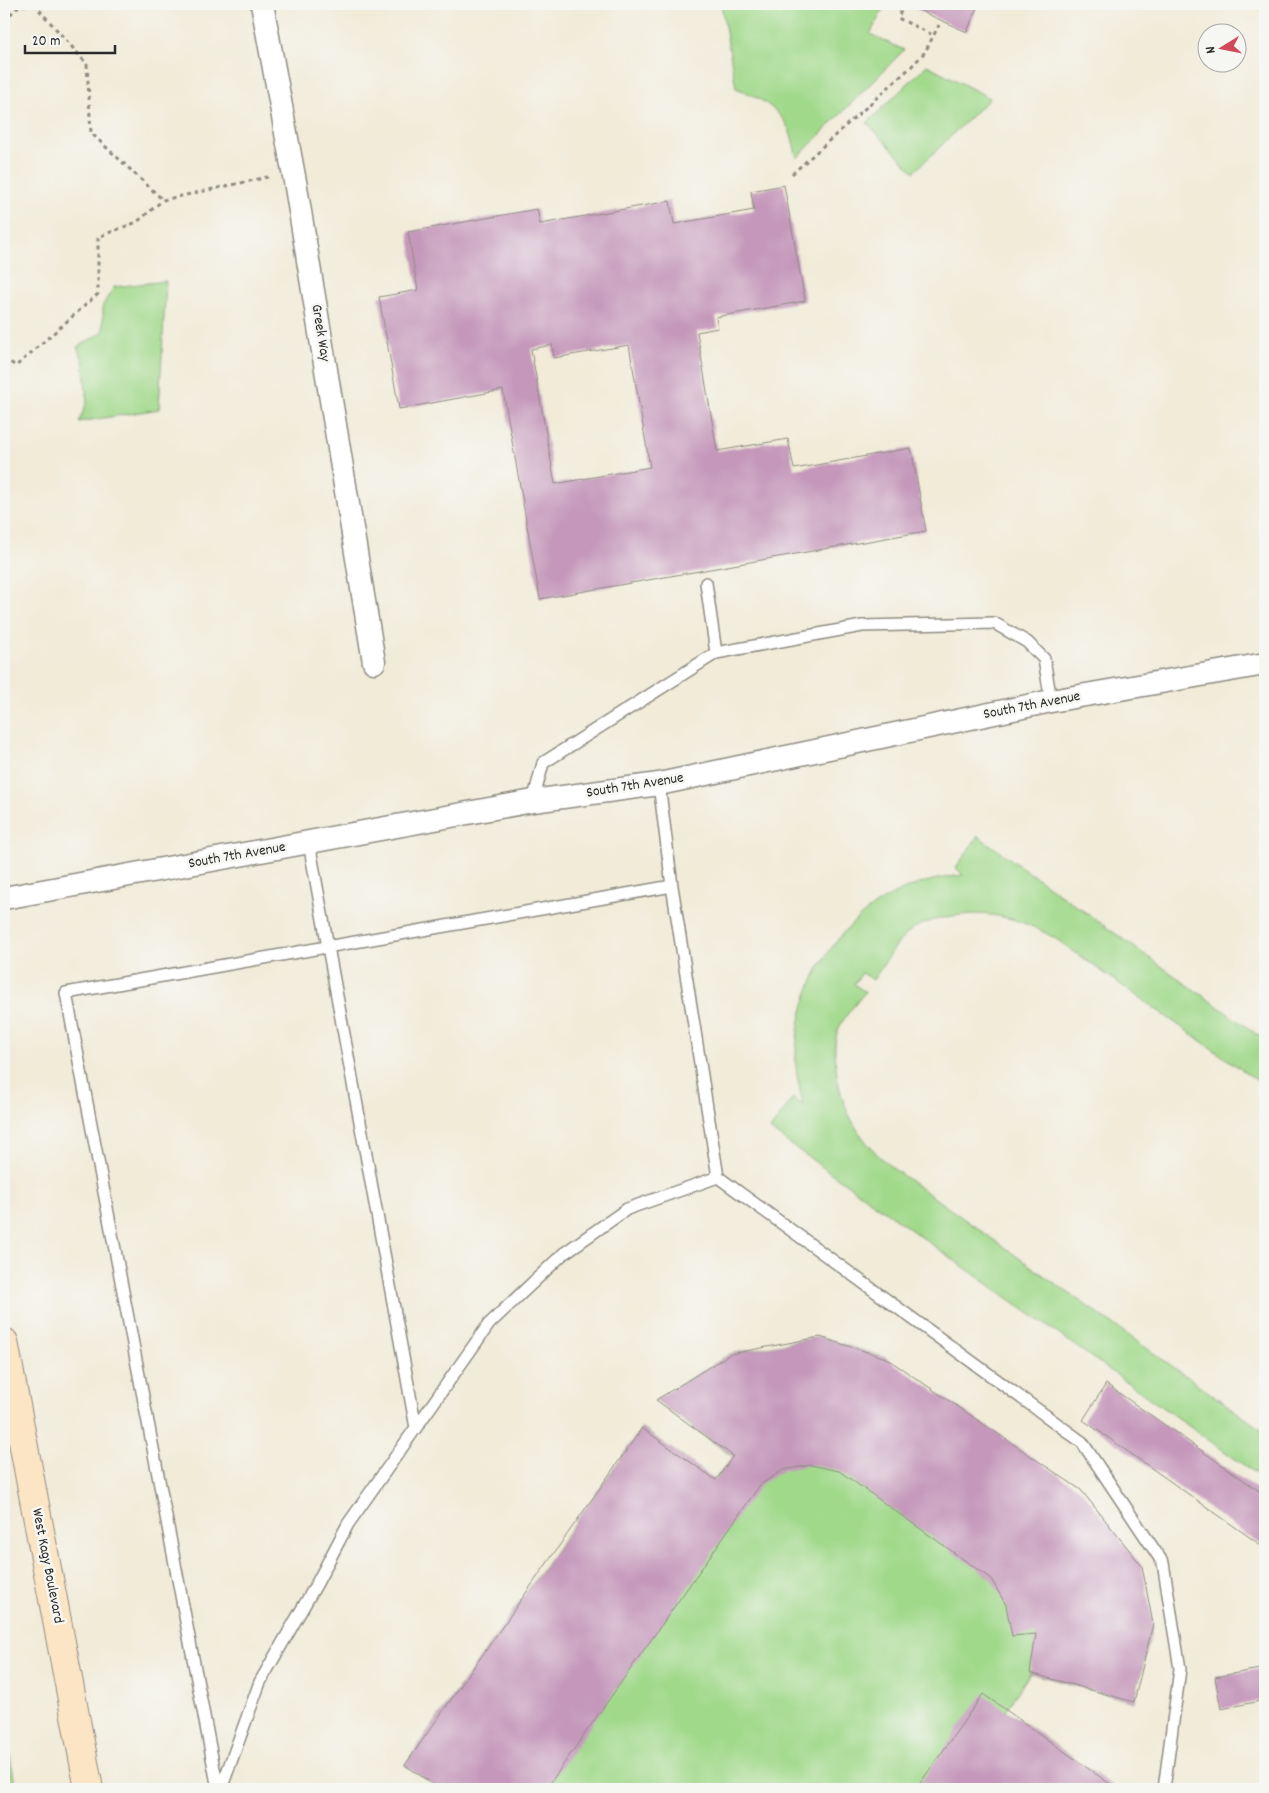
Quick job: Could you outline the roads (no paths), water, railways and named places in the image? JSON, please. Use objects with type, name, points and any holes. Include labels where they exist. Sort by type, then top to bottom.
[{"type":"main road","name":"West Kagy Boulevard","points":[[4,1342],[89,1789]]},
{"type":"street","name":"Greek Way","points":[[262,4],[293,171],[374,662]]},
{"type":"street","name":"South 7th Avenue","points":[[4,898],[533,801],[659,784],[1051,701],[1265,664]]},
{"type":"lane","points":[[706,583],[716,654]]},
{"type":"lane","points":[[533,801],[543,763],[716,654],[862,626],[994,623],[1027,642],[1044,659],[1051,701]]},
{"type":"lane","points":[[659,784],[672,886],[718,1177],[1082,1442],[1163,1564],[1180,1669],[1164,1789]]},
{"type":"lane","points":[[309,843],[416,1428]]},
{"type":"lane","points":[[220,1789],[66,994],[672,886]]},
{"type":"lane","points":[[220,1789],[260,1682],[317,1584],[348,1524],[490,1324],[562,1254],[627,1209],[718,1177]]}]
